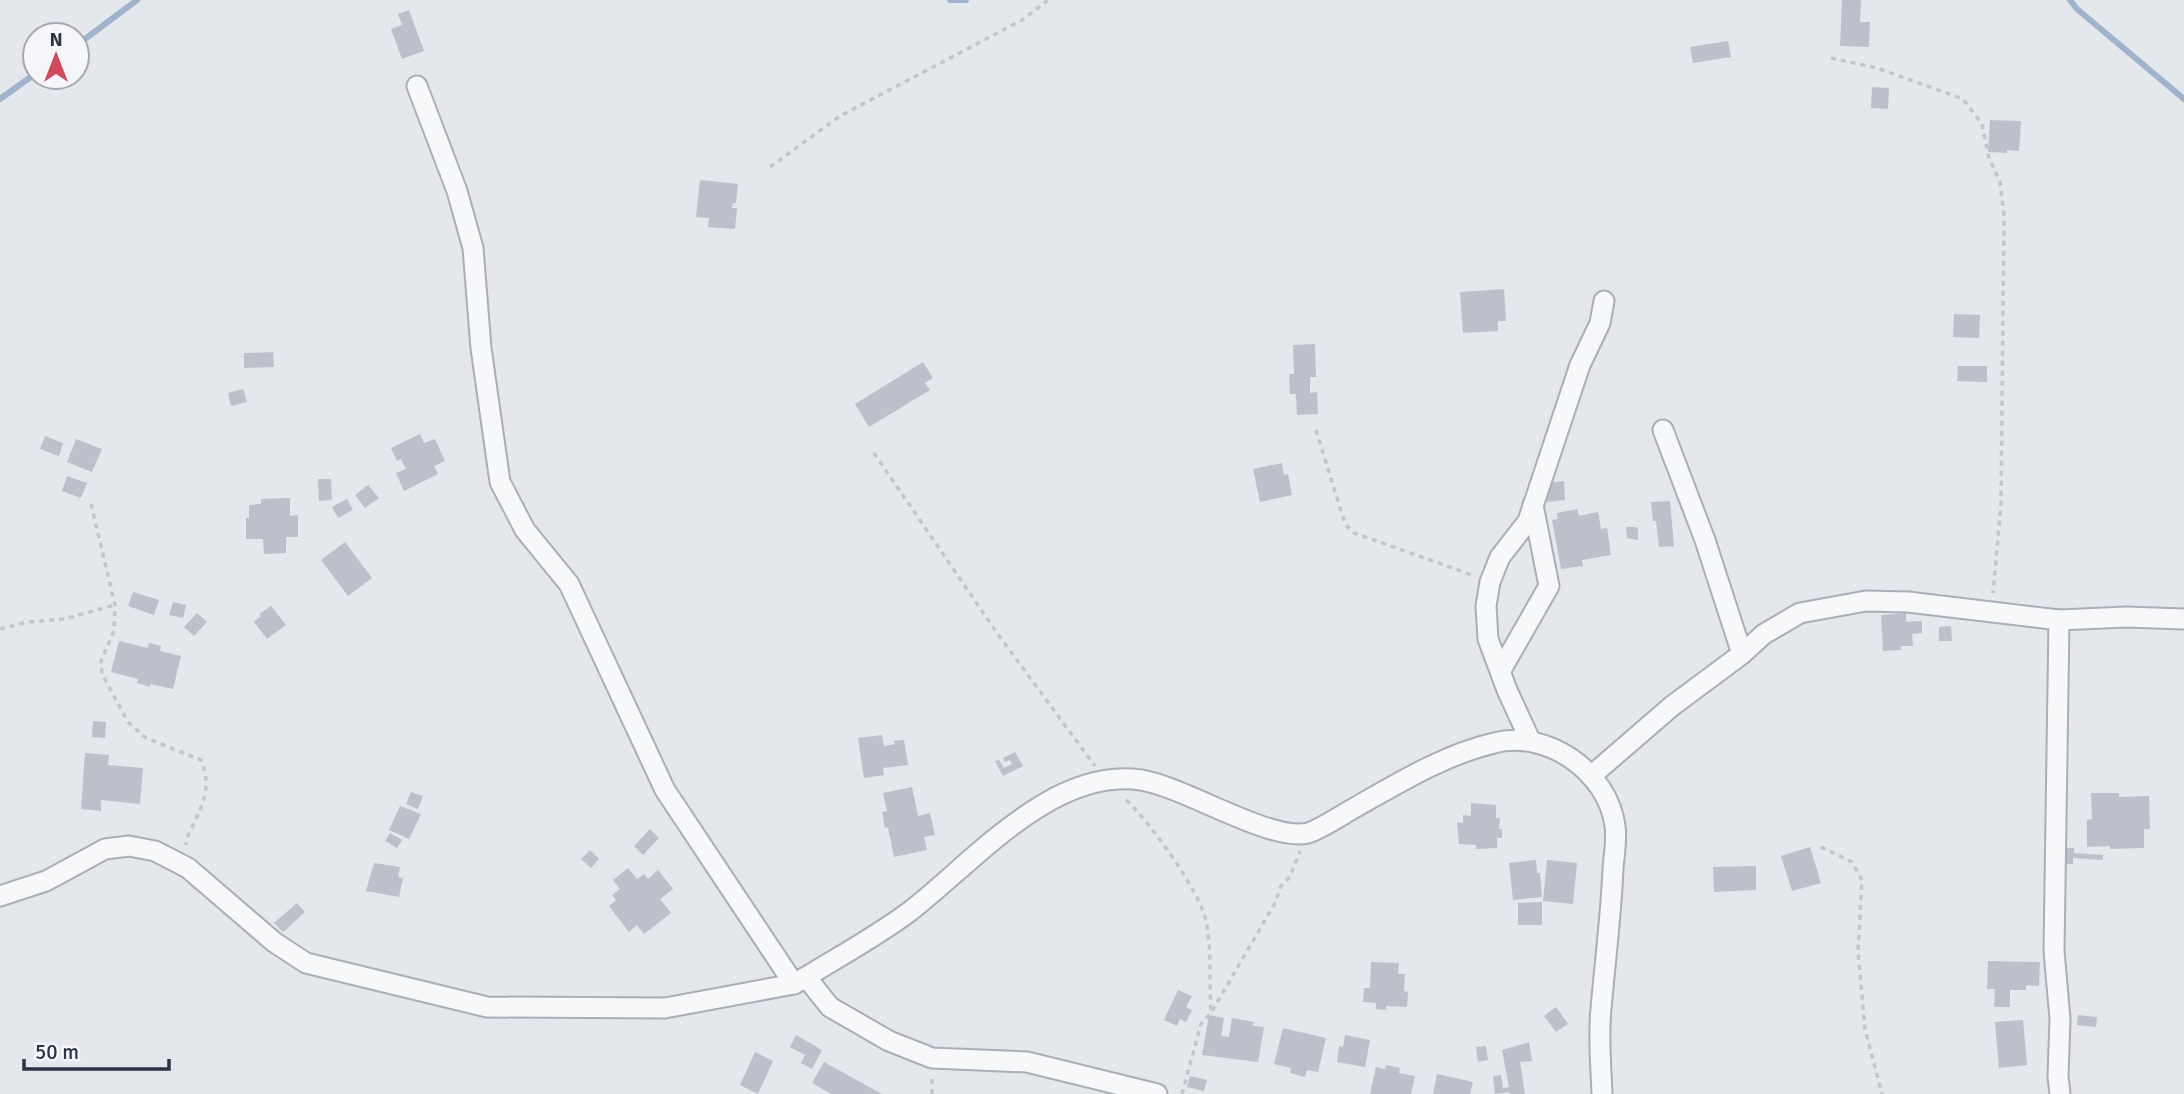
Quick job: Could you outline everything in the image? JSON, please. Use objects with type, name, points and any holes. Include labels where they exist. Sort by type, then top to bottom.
[{"type":"street","points":[[416,86],[457,191],[473,248],[481,348],[500,482],[526,530],[569,584],[665,790],[800,980],[830,1007],[890,1041],[932,1058],[1027,1062],[1157,1094]]},
{"type":"street","points":[[1530,740],[1488,639],[1486,606],[1490,582],[1500,557],[1528,521],[1580,365],[1600,323],[1604,301]]},
{"type":"street","points":[[1663,430],[1705,540],[1742,654]]},
{"type":"street","points":[[1501,670],[1549,586],[1533,505]]},
{"type":"street","points":[[1591,776],[1672,706],[1742,654],[1764,634],[1800,613],[1866,601],[1908,602],[2059,620],[2126,617],[2184,619]]},
{"type":"street","points":[[2059,620],[2054,951],[2060,1019],[2060,1094]]},
{"type":"street","points":[[0,896],[46,881],[105,849],[129,846],[155,851],[188,868],[274,942],[306,962],[487,1007],[665,1008],[800,980],[908,913],[1017,823],[1065,792],[1104,779],[1138,779],[1163,785],[1277,831],[1308,833],[1434,764],[1496,742],[1530,740],[1565,755],[1591,776],[1608,799],[1615,828],[1610,930],[1600,1012],[1602,1094]]},
{"type":"path","points":[[770,167],[839,116],[1022,20],[1048,0]]},
{"type":"path","points":[[1831,58],[1877,68],[1962,99],[1982,124],[1989,158],[2000,182],[2004,215],[2001,504],[1992,613]]},
{"type":"path","points":[[1316,430],[1345,524],[1354,533],[1490,582]]},
{"type":"path","points":[[874,453],[997,633],[1104,779],[1144,817],[1201,904],[1206,923],[1211,1013]]},
{"type":"path","points":[[91,504],[115,604],[114,631],[101,661],[103,674],[128,722],[146,738],[201,760],[206,773],[208,790],[186,840],[188,868]]},
{"type":"path","points":[[0,629],[27,622],[64,619],[115,604]]},
{"type":"path","points":[[1182,1094],[1201,1024],[1211,1013],[1275,903],[1281,886],[1290,877],[1308,833]]},
{"type":"path","points":[[1821,847],[1852,862],[1862,880],[1858,952],[1865,1029],[1882,1094]]},
{"type":"building","points":[[1842,0],[1861,0],[1860,22],[1870,22],[1869,47],[1840,46]]},
{"type":"building","points":[[409,10],[424,51],[402,59],[391,29],[402,25],[398,14]]},
{"type":"building","points":[[1728,41],[1731,57],[1693,63],[1690,47]]},
{"type":"building","points":[[1872,87],[1889,88],[1888,109],[1871,108]]},
{"type":"building","points":[[1990,120],[2021,121],[2019,151],[1988,152]]},
{"type":"building","points":[[700,180],[738,184],[736,203],[733,203],[732,208],[737,208],[735,229],[708,227],[709,218],[696,217]]},
{"type":"building","points":[[1504,289],[1506,321],[1498,321],[1498,331],[1463,333],[1460,292]]},
{"type":"building","points":[[1954,314],[1980,315],[1979,338],[1953,337]]},
{"type":"building","points":[[1315,344],[1316,377],[1310,377],[1310,393],[1317,392],[1318,414],[1297,415],[1296,394],[1290,394],[1289,374],[1294,374],[1293,345]]},
{"type":"building","points":[[273,352],[274,367],[244,368],[244,353]]},
{"type":"building","points":[[923,362],[933,378],[925,383],[930,390],[869,427],[855,404]]},
{"type":"building","points":[[1958,366],[1987,366],[1987,382],[1957,381]]},
{"type":"building","points":[[243,389],[247,402],[231,406],[228,393]]},
{"type":"building","points":[[420,434],[424,443],[435,439],[445,461],[434,466],[438,474],[404,491],[396,473],[406,469],[401,459],[397,461],[391,448]]},
{"type":"building","points":[[45,436],[63,443],[59,456],[40,449]]},
{"type":"building","points":[[76,439],[102,449],[92,472],[67,462]]},
{"type":"building","points":[[1282,463],[1284,475],[1288,474],[1292,495],[1260,502],[1253,469]]},
{"type":"building","points":[[67,476],[87,483],[81,498],[62,491]]},
{"type":"building","points":[[318,479],[331,479],[332,500],[319,501]]},
{"type":"building","points":[[1564,481],[1565,500],[1547,502],[1546,483]]},
{"type":"building","points":[[368,485],[379,498],[365,508],[355,495]]},
{"type":"building","points":[[290,498],[290,516],[298,515],[298,537],[286,537],[286,553],[264,554],[263,539],[246,539],[249,505],[261,504],[261,499]]},
{"type":"building","points":[[347,499],[353,510],[338,518],[332,507]]},
{"type":"building","points":[[1670,501],[1674,546],[1659,547],[1651,502]]},
{"type":"building","points":[[1577,509],[1579,516],[1598,512],[1601,529],[1607,528],[1611,555],[1582,560],[1583,566],[1561,569],[1552,520],[1558,519],[1557,513]]},
{"type":"building","points":[[1626,527],[1638,529],[1638,540],[1627,538]]},
{"type":"building","points":[[345,542],[372,578],[348,596],[321,560]]},
{"type":"building","points":[[133,592],[159,600],[154,615],[128,606]]},
{"type":"building","points":[[173,602],[186,605],[183,618],[169,615]]},
{"type":"building","points":[[271,606],[286,625],[267,639],[254,622],[261,616],[259,614]]},
{"type":"building","points":[[197,613],[207,622],[194,636],[184,627]]},
{"type":"building","points":[[1906,613],[1906,622],[1922,621],[1922,633],[1912,634],[1913,646],[1883,651],[1881,615]]},
{"type":"building","points":[[1951,626],[1952,641],[1939,641],[1939,627]]},
{"type":"building","points":[[119,641],[148,648],[149,643],[161,646],[160,651],[181,656],[173,689],[150,684],[150,687],[137,683],[138,679],[111,672]]},
{"type":"building","points":[[93,721],[106,722],[105,738],[92,737]]},
{"type":"building","points":[[882,735],[884,746],[904,740],[908,765],[883,768],[884,775],[864,778],[858,738]]},
{"type":"building","points":[[1015,752],[1023,766],[1003,776],[995,761],[999,760],[1004,768],[1012,764],[1010,760],[1005,762],[1003,758]]},
{"type":"building","points":[[85,753],[109,755],[108,765],[143,768],[140,804],[101,800],[101,811],[81,809]]},
{"type":"building","points":[[912,787],[918,816],[930,813],[935,835],[924,837],[927,850],[894,857],[882,812],[887,811],[883,793]]},
{"type":"building","points":[[411,792],[423,796],[418,809],[406,804]]},
{"type":"building","points":[[2091,793],[2119,793],[2119,797],[2149,796],[2150,829],[2144,829],[2144,848],[2087,847],[2087,820],[2092,819]]},
{"type":"building","points":[[1471,803],[1496,805],[1496,818],[1500,818],[1499,829],[1502,829],[1502,838],[1497,838],[1497,848],[1476,849],[1476,845],[1459,844],[1457,822],[1463,823],[1463,815],[1471,816]]},
{"type":"building","points":[[400,806],[421,814],[409,839],[389,830]]},
{"type":"building","points":[[650,829],[659,838],[643,855],[634,846]]},
{"type":"building","points":[[390,833],[402,840],[397,848],[385,841]]},
{"type":"building","points":[[1810,847],[1821,883],[1792,891],[1781,856]]},
{"type":"building","points":[[2061,848],[2074,848],[2074,853],[2103,855],[2103,860],[2073,858],[2073,864],[2059,864]]},
{"type":"building","points":[[590,850],[599,859],[591,868],[581,859]]},
{"type":"building","points":[[1536,860],[1542,897],[1513,900],[1509,863]]},
{"type":"building","points":[[1547,860],[1577,863],[1573,904],[1543,901]]},
{"type":"building","points":[[374,863],[400,867],[398,877],[403,878],[399,897],[366,891]]},
{"type":"building","points":[[1756,866],[1756,890],[1714,892],[1713,867]]},
{"type":"building","points":[[628,868],[637,879],[644,874],[648,879],[658,870],[673,889],[660,899],[671,913],[644,934],[637,925],[629,932],[609,906],[616,900],[612,895],[620,889],[613,880]]},
{"type":"building","points":[[1542,902],[1542,925],[1518,925],[1518,903]]},
{"type":"building","points":[[297,903],[305,912],[283,932],[274,923]]},
{"type":"building","points":[[1988,961],[2040,962],[2039,986],[2026,985],[2026,990],[2010,990],[2010,1007],[1994,1007],[1995,989],[1987,989]]},
{"type":"building","points":[[1371,962],[1399,963],[1398,974],[1405,974],[1407,1007],[1386,1006],[1386,1010],[1376,1009],[1376,1003],[1363,1002],[1364,988],[1370,988]]},
{"type":"building","points":[[1178,990],[1192,996],[1186,1007],[1192,1010],[1186,1022],[1180,1019],[1177,1026],[1164,1020]]},
{"type":"building","points":[[1556,1007],[1568,1024],[1556,1032],[1544,1016]]},
{"type":"building","points":[[1209,1015],[1224,1018],[1221,1036],[1229,1037],[1232,1018],[1254,1022],[1253,1026],[1264,1027],[1258,1062],[1202,1055]]},
{"type":"building","points":[[2078,1015],[2097,1017],[2096,1027],[2077,1025]]},
{"type":"building","points":[[2023,1020],[2027,1065],[1999,1068],[1995,1022]]},
{"type":"building","points":[[1283,1028],[1326,1038],[1318,1072],[1307,1070],[1305,1077],[1290,1073],[1291,1068],[1274,1064]]},
{"type":"building","points":[[796,1035],[822,1050],[812,1069],[801,1063],[805,1055],[790,1047]]},
{"type":"building","points":[[1345,1035],[1370,1040],[1365,1067],[1337,1062],[1339,1046],[1343,1047]]},
{"type":"building","points":[[1529,1042],[1532,1061],[1520,1062],[1525,1094],[1495,1094],[1493,1076],[1501,1075],[1503,1088],[1509,1087],[1502,1050]]},
{"type":"building","points":[[1486,1046],[1488,1060],[1478,1062],[1476,1047]]},
{"type":"building","points":[[755,1052],[773,1061],[758,1094],[740,1085]]},
{"type":"building","points":[[824,1062],[882,1094],[831,1094],[812,1083]]},
{"type":"building","points":[[1386,1065],[1400,1068],[1399,1073],[1415,1076],[1411,1094],[1370,1094],[1376,1067],[1385,1069]]},
{"type":"building","points":[[1437,1074],[1473,1082],[1470,1094],[1433,1094]]},
{"type":"building","points":[[1190,1076],[1207,1080],[1204,1091],[1187,1087]]},
{"type":"waterway","points":[[91,34],[137,0]]},
{"type":"waterway","points":[[950,0],[966,0]]},
{"type":"waterway","points":[[2070,0],[2077,9],[2184,99]]},
{"type":"waterway","points":[[0,99],[21,84]]}]
